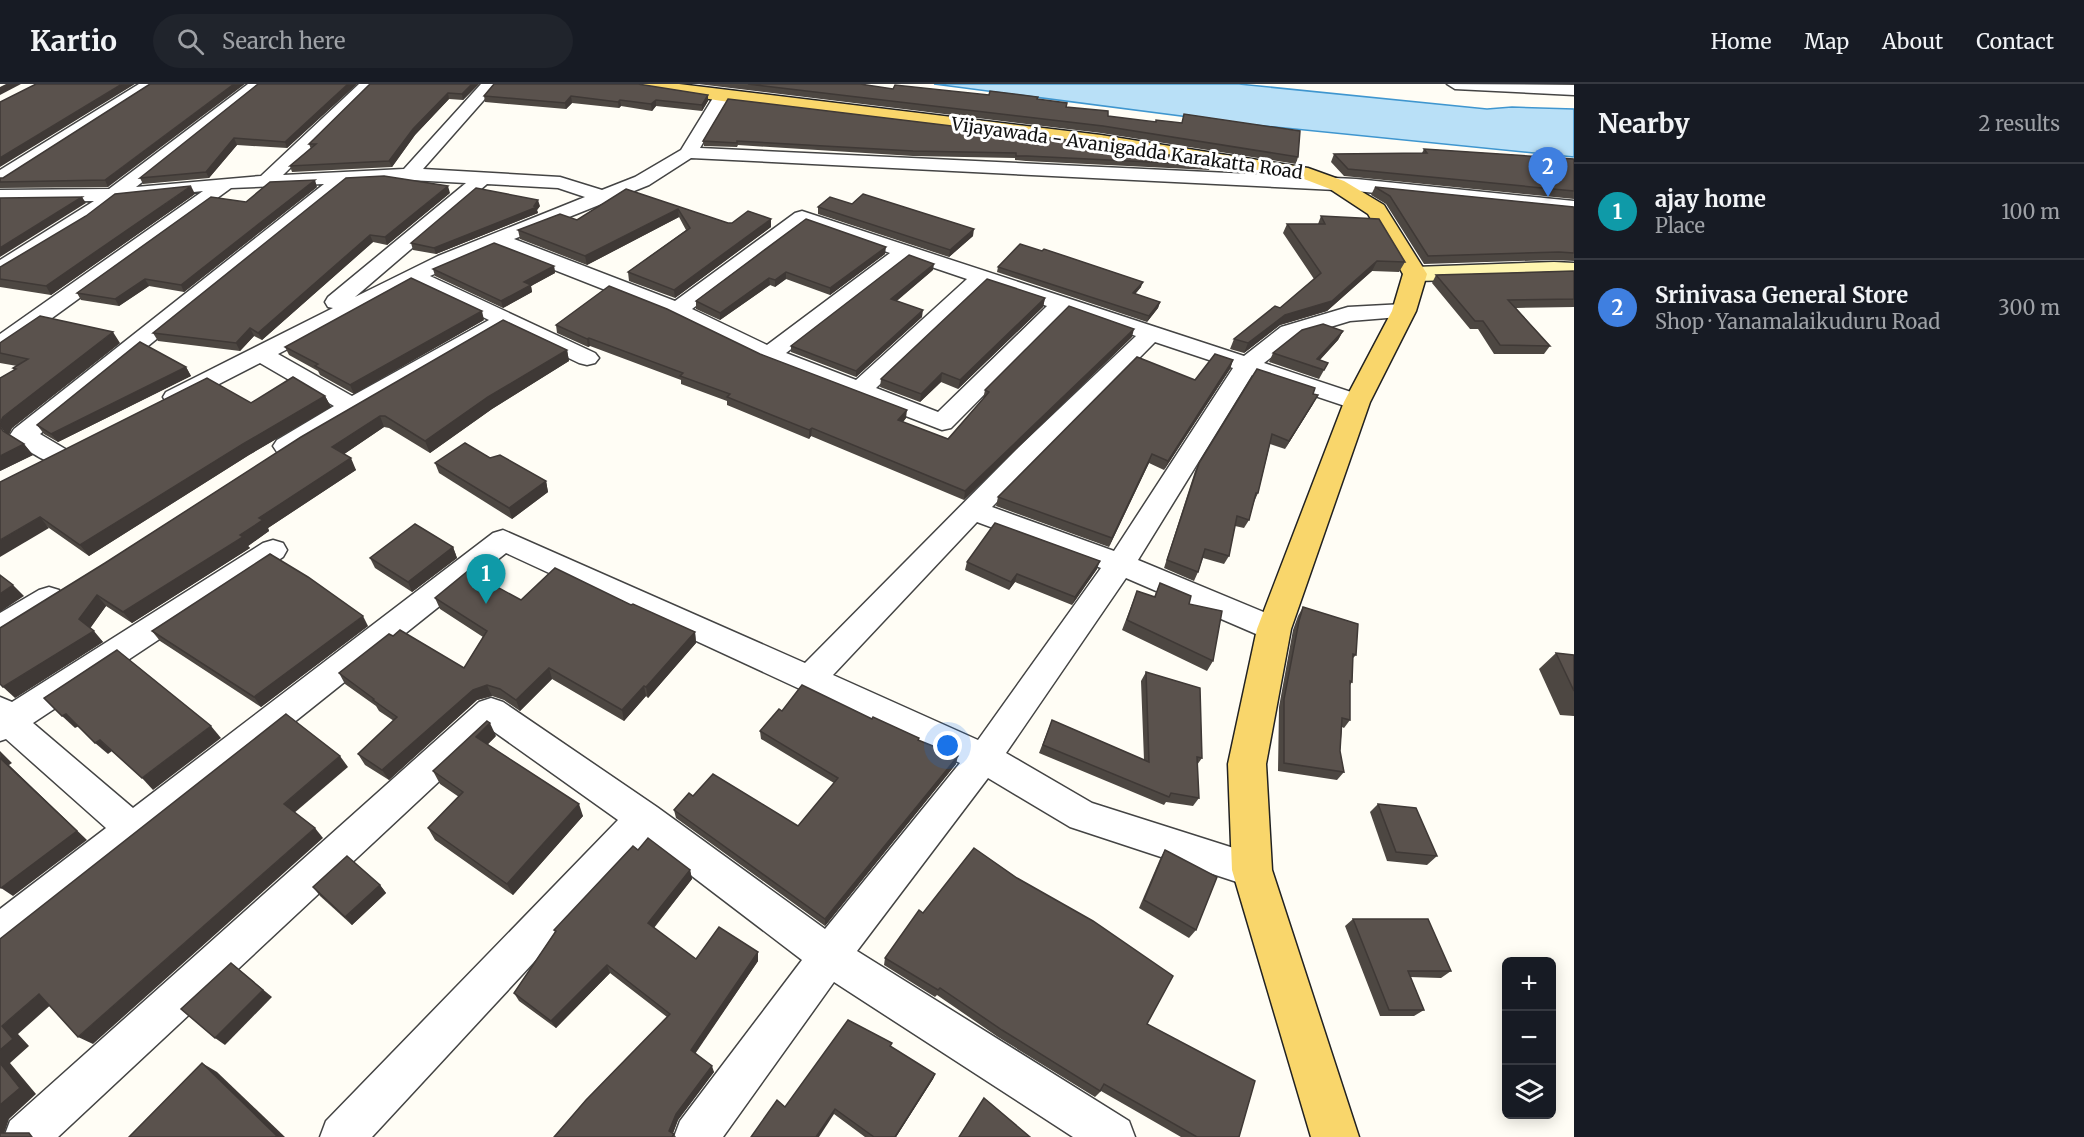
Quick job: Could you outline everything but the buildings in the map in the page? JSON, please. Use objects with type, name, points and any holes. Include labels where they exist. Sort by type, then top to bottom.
[{"type":"main road","name":"Vijayawada - Avanigadda Karakatta Road","points":[[645,84],[722,96],[1101,141],[1308,174],[1337,184],[1376,210],[1415,274]]},
{"type":"main road","points":[[1335,1137],[1252,870],[1247,764],[1274,629],[1357,402],[1404,311],[1415,274]]},
{"type":"street","points":[[0,178],[150,84]]},
{"type":"street","points":[[0,269],[83,218],[258,84]]},
{"type":"street","points":[[266,181],[368,84]]},
{"type":"street","points":[[409,174],[490,84]]},
{"type":"street","points":[[1455,84],[1574,90]]},
{"type":"street","points":[[154,408],[446,260],[642,181],[688,153],[722,96]]},
{"type":"street","points":[[688,153],[1337,184],[1574,207]]},
{"type":"street","points":[[0,196],[114,195],[227,183],[409,174],[560,183],[604,197]]},
{"type":"street","points":[[79,445],[48,461],[23,435],[345,176]]},
{"type":"street","points":[[300,334],[483,178]]},
{"type":"street","points":[[0,345],[227,183]]},
{"type":"street","points":[[677,310],[802,217],[1357,402]]},
{"type":"street","points":[[497,240],[677,310],[769,356],[942,422],[1062,304]]},
{"type":"street","points":[[769,356],[905,251]]},
{"type":"street","points":[[1415,274],[1456,274],[1531,268],[1574,270]]},
{"type":"street","points":[[413,276],[587,358]]},
{"type":"street","points":[[860,390],[981,277]]},
{"type":"street","points":[[696,1137],[829,956],[984,758],[1120,564],[1246,366],[1289,332],[1348,315],[1404,311]]},
{"type":"street","points":[[267,459],[352,406],[505,320]]},
{"type":"street","points":[[809,679],[972,510],[1151,334]]},
{"type":"street","points":[[261,354],[352,406]]},
{"type":"street","points":[[972,510],[1120,564],[1274,629]]},
{"type":"street","points":[[0,933],[503,540],[984,758],[1083,816],[1252,870]]},
{"type":"street","points":[[133,830],[3,720],[273,549]]},
{"type":"street","points":[[0,628],[66,588]]},
{"type":"street","points":[[26,1137],[492,712],[644,818],[829,956],[1086,1130]]},
{"type":"street","points":[[342,1137],[644,818]]},
{"type":"water","points":[[934,84],[1239,84],[1487,109],[1512,107],[1574,109],[1574,157],[1235,123]]},
{"type":"place","name":"Srinivasa General Store","points":[[1548,197]]},
{"type":"place","name":"ajay home","points":[[486,604]]}]
